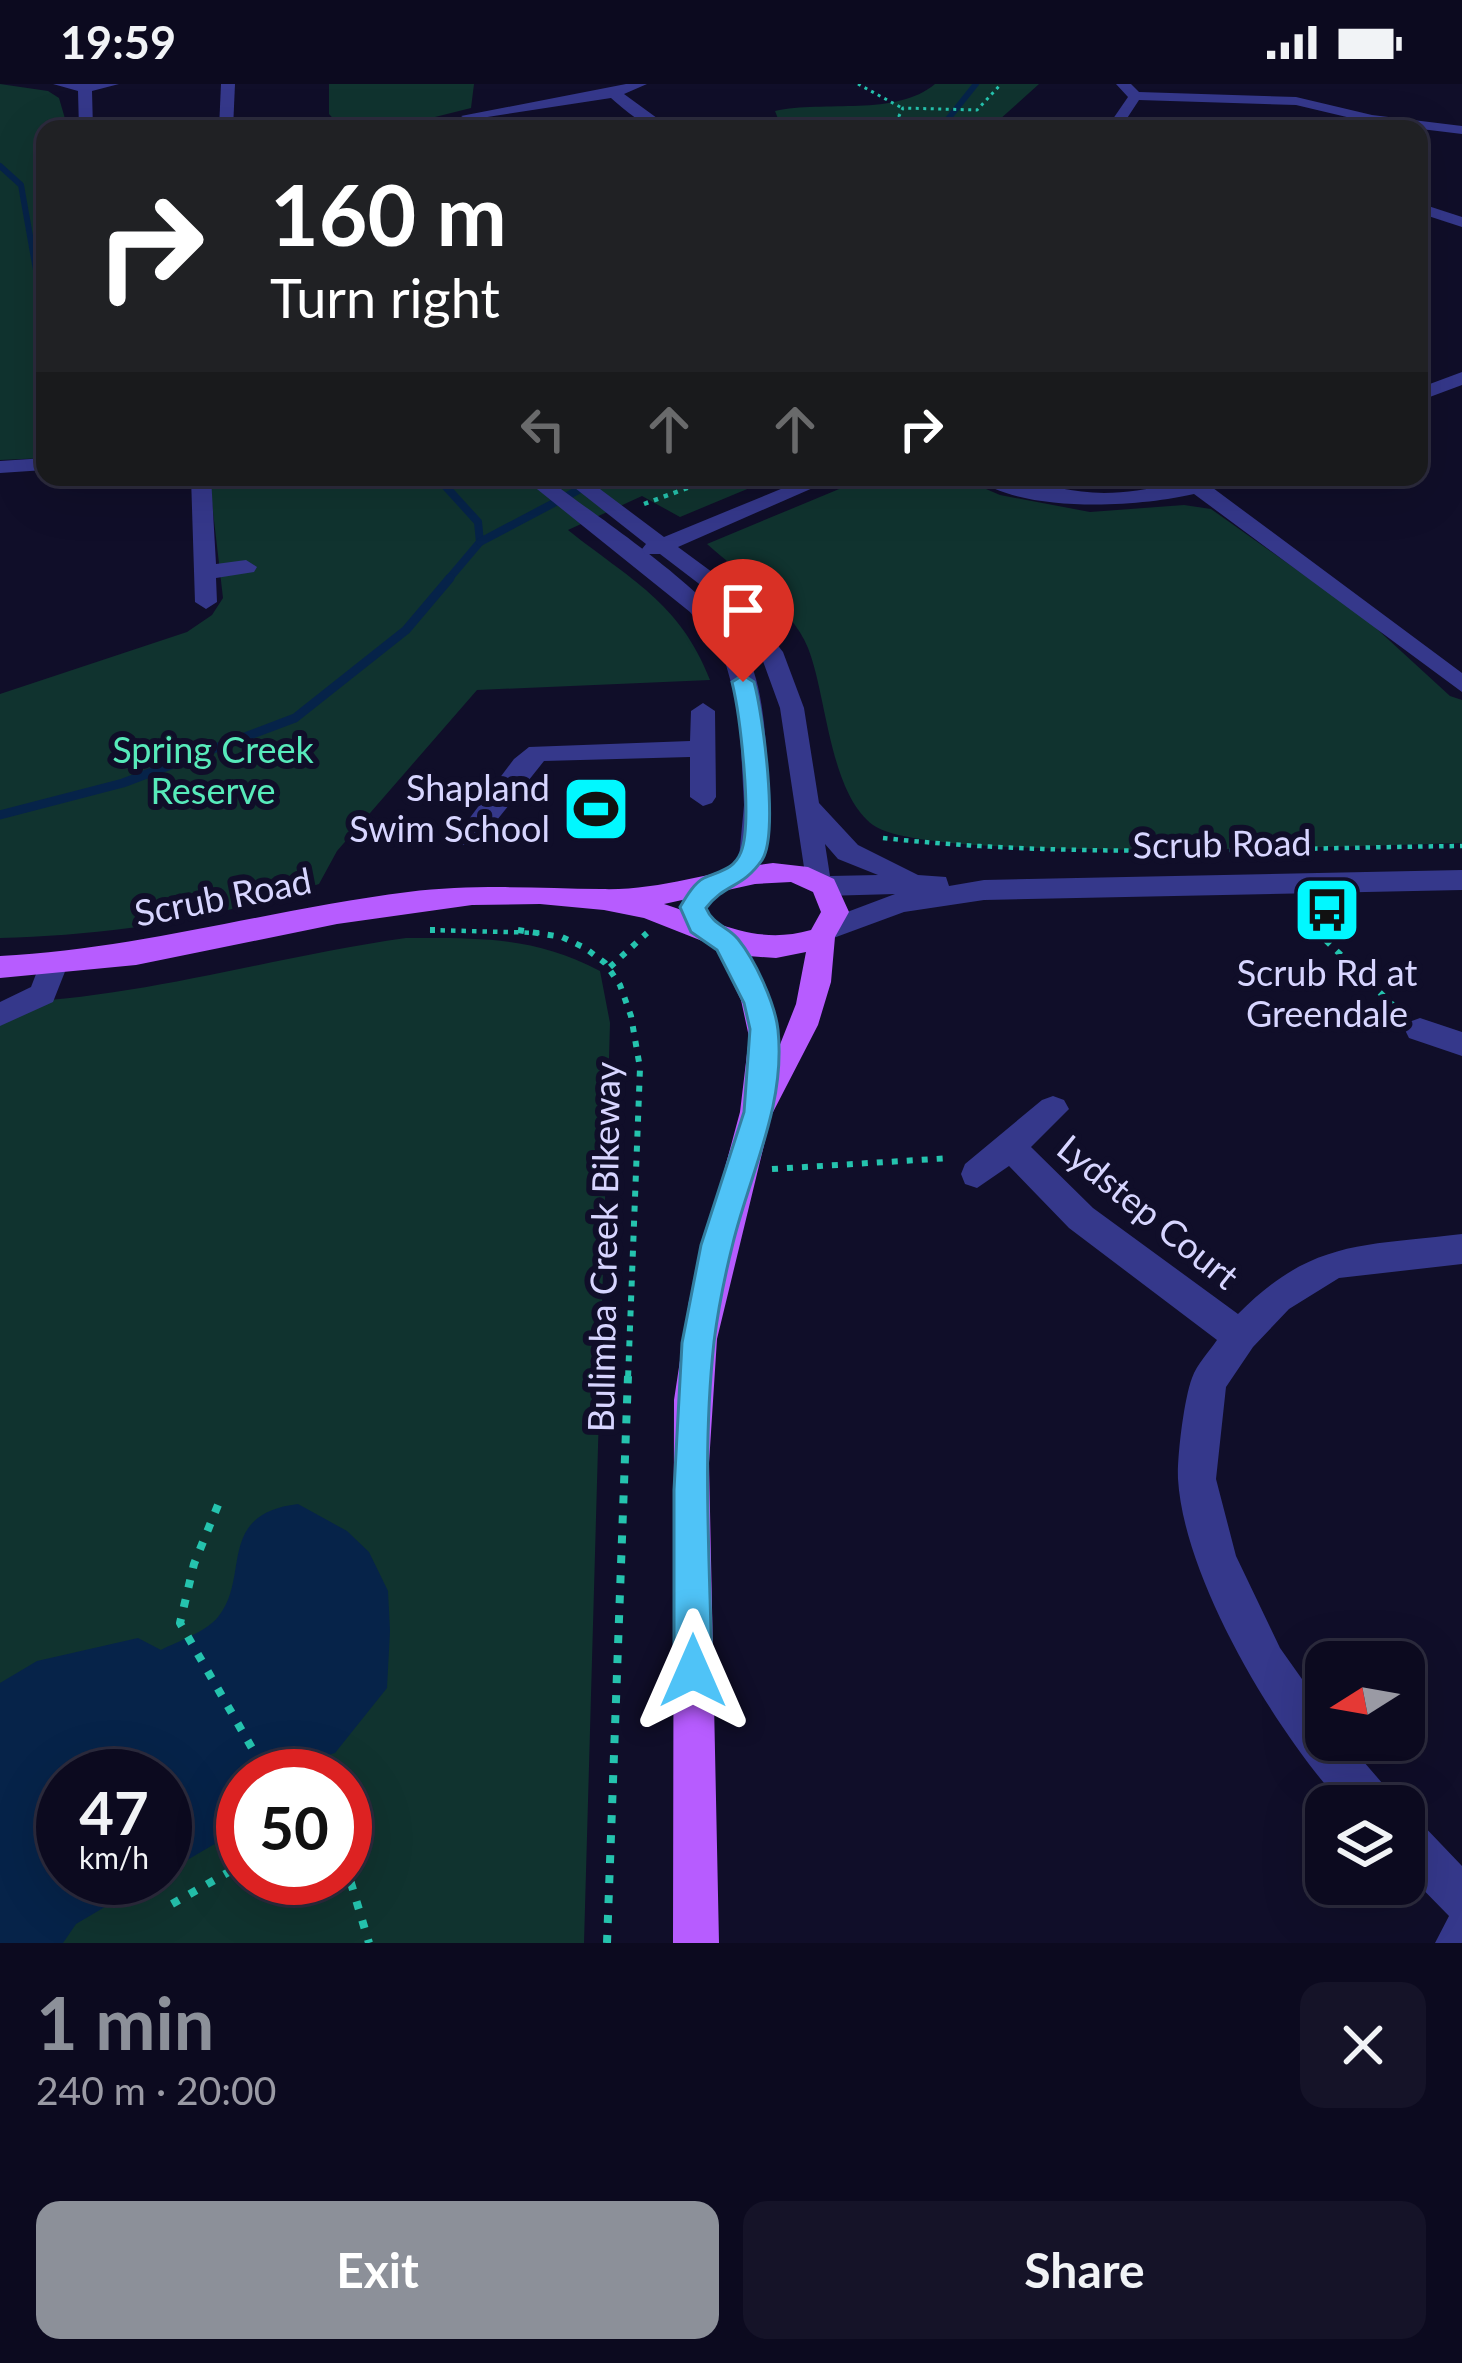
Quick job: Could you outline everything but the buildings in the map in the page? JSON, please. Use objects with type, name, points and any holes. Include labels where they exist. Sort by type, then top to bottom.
[{"type":"main road","name":"Scrub Road","points":[[0,967],[188,946],[366,908],[448,896],[605,899],[680,893],[792,873],[820,883]]},
{"type":"main road","points":[[722,882],[693,907],[757,1003],[764,1029],[759,1112]]},
{"type":"main road","points":[[696,1943],[691,1490],[698,1343],[717,1245],[759,1112],[785,1068],[821,974],[825,933],[835,912],[820,883]]},
{"type":"main road","name":"Scrub Road","points":[[605,899],[666,916],[719,940],[788,949],[825,933]]},
{"type":"street","points":[[60,84],[85,88],[112,84]]},
{"type":"street","points":[[226,120],[228,84]]},
{"type":"street","points":[[458,114],[614,93],[640,84]]},
{"type":"street","points":[[85,88],[86,120]]},
{"type":"street","points":[[1117,120],[1129,90],[1296,101],[1357,120]]},
{"type":"street","points":[[614,93],[647,120]]},
{"type":"street","points":[[1428,128],[1462,130]]},
{"type":"street","points":[[1428,211],[1462,222]]},
{"type":"street","points":[[1428,391],[1462,378]]},
{"type":"street","points":[[0,467],[36,465]]},
{"type":"street","points":[[202,486],[206,602]]},
{"type":"street","points":[[544,486],[698,607],[735,653],[751,711],[757,805],[752,861],[722,882]]},
{"type":"street","points":[[584,486],[723,591],[771,652],[792,708],[802,800],[820,883]]},
{"type":"street","points":[[636,555],[806,486]]},
{"type":"street","points":[[1018,486],[1099,500],[1150,498],[1199,487],[1390,626],[1462,685]]},
{"type":"street","points":[[207,572],[246,567]]},
{"type":"street","points":[[703,711],[703,797]]},
{"type":"street","points":[[466,839],[523,765],[538,753],[703,748]]},
{"type":"street","points":[[802,800],[848,852],[923,882]]},
{"type":"street","name":"Scrub Road","points":[[825,933],[900,903],[984,890],[1462,880]]},
{"type":"street","name":"Scrub Road","points":[[820,883],[923,882],[984,890]]},
{"type":"street","points":[[0,1015],[43,994],[53,964]]},
{"type":"street","points":[[1420,1030],[1462,1044]]},
{"type":"street","name":"Lydstep Court","points":[[977,1174],[1053,1108]]},
{"type":"street","name":"Lydstep Court","points":[[1010,1146],[1081,1218],[1240,1336]]},
{"type":"street","points":[[1354,1785],[1264,1663],[1217,1560],[1197,1479],[1208,1383],[1240,1336],[1277,1298],[1334,1264],[1462,1249]]},
{"type":"street","points":[[1425,1860],[1462,1899]]},
{"type":"street","points":[[1458,1943],[1462,1934]]},
{"type":"path","points":[[858,84],[903,109],[968,110],[981,108],[1001,84]]},
{"type":"path","points":[[902,120],[903,109]]},
{"type":"path","points":[[879,837],[1024,850],[1462,846]]},
{"type":"path","points":[[1295,881],[1317,934],[1420,1030]]},
{"type":"path","name":"Bulimba Creek Bikeway","points":[[419,930],[529,931],[591,949],[620,986],[633,1030],[640,1068],[608,1943]]},
{"type":"path","points":[[769,1169],[964,1157],[1010,1146]]},
{"type":"path","points":[[218,1505],[194,1564],[180,1623],[252,1749]]},
{"type":"path","points":[[358,1905],[369,1943]]},
{"type":"green space","points":[[0,84],[48,91],[59,98],[65,120],[36,120],[36,458],[0,460]]},
{"type":"green space","points":[[329,84],[474,84],[471,108],[435,117],[438,120],[335,120],[329,114]]},
{"type":"green space","points":[[935,84],[1039,84],[999,120],[778,120],[775,111],[880,104],[919,94]]},
{"type":"green space","name":"Spring Creek Reserve","points":[[210,486],[754,486],[680,517],[642,496],[568,530],[668,611],[698,653],[710,680],[477,690],[337,851],[319,884],[162,923],[0,938],[0,694],[187,632],[212,615],[223,598]]},
{"type":"green space","points":[[846,486],[979,486],[1000,495],[1090,512],[1184,505],[1211,509],[1366,619],[1450,696],[1462,700],[1462,843],[1059,849],[910,837],[873,825],[858,810],[838,767],[814,668],[800,633],[777,604],[707,544]]},
{"type":"green space","points":[[406,938],[506,941],[552,951],[600,971],[610,1023],[584,1943],[0,1943],[0,1003],[154,986]]},
{"type":"water","points":[[298,1504],[347,1531],[369,1552],[388,1591],[387,1688],[338,1749],[216,1749],[216,1843],[192,1857],[192,1749],[36,1749],[36,1905],[108,1905],[76,1924],[63,1943],[0,1943],[0,1683],[37,1661],[138,1638],[161,1650],[199,1632],[218,1617],[228,1601],[245,1534],[255,1520]]},
{"type":"waterway","points":[[947,120],[976,84]]},
{"type":"waterway","points":[[0,166],[21,185],[36,270]]},
{"type":"waterway","points":[[445,486],[478,522],[480,542]]},
{"type":"waterway","points":[[480,542],[586,486]]},
{"type":"waterway","points":[[447,581],[480,542]]},
{"type":"waterway","points":[[0,815],[123,783],[295,718],[406,630],[450,578]]},
{"type":"place","name":"Shapland Swim School","points":[[596,809]]},
{"type":"place","name":"Scrub Rd at Greendale","points":[[1327,910]]},
{"type":"route","points":[[693,1671],[691,1490],[698,1343],[717,1245],[759,1112],[764,1059],[764,1029],[757,1003],[728,944],[711,937],[694,916],[693,907],[710,885],[734,878],[754,853],[757,805],[751,711],[743,682]]}]
